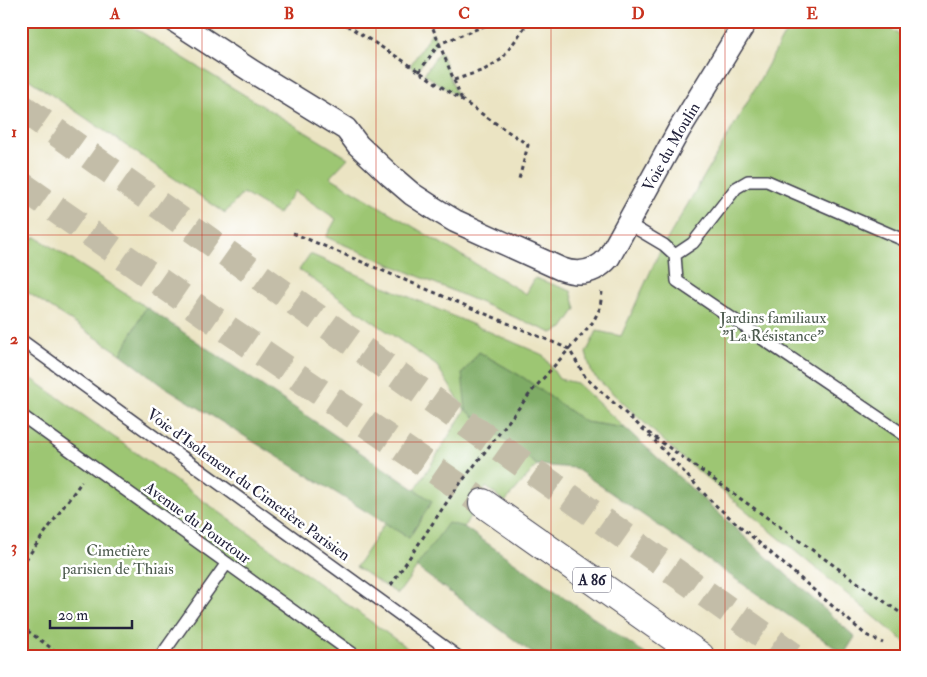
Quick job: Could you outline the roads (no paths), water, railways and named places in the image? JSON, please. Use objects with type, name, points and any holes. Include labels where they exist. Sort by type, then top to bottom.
[{"type":"highway","name":"A 86","points":[[483,503],[700,656]]},
{"type":"street","name":"Voie du Moulin","points":[[175,21],[346,129],[358,144],[391,176],[412,194],[448,217],[569,272],[595,269],[609,257],[680,130],[746,21]]},
{"type":"lane","points":[[675,255],[693,243],[736,188],[748,180],[768,181],[906,241]]},
{"type":"lane","points":[[627,223],[664,245],[675,255],[678,281],[906,436]]},
{"type":"lane","name":"Voie d'Isolement du Cimetière Parisien","points":[[21,340],[457,656]]},
{"type":"lane","name":"Avenue du Pourtour","points":[[21,415],[356,656]]},
{"type":"lane","points":[[161,656],[228,563]]},
{"type":"tunnel","points":[[21,107],[793,656]]},
{"type":"tunnel","points":[[21,185],[223,326],[483,503]]},
{"type":"park label","name":"Jardins familiaux \"La Résistance\"","points":[[773,326]]},
{"type":"park label","name":"Cimetière parisien de Thiais","points":[[118,559]]}]
